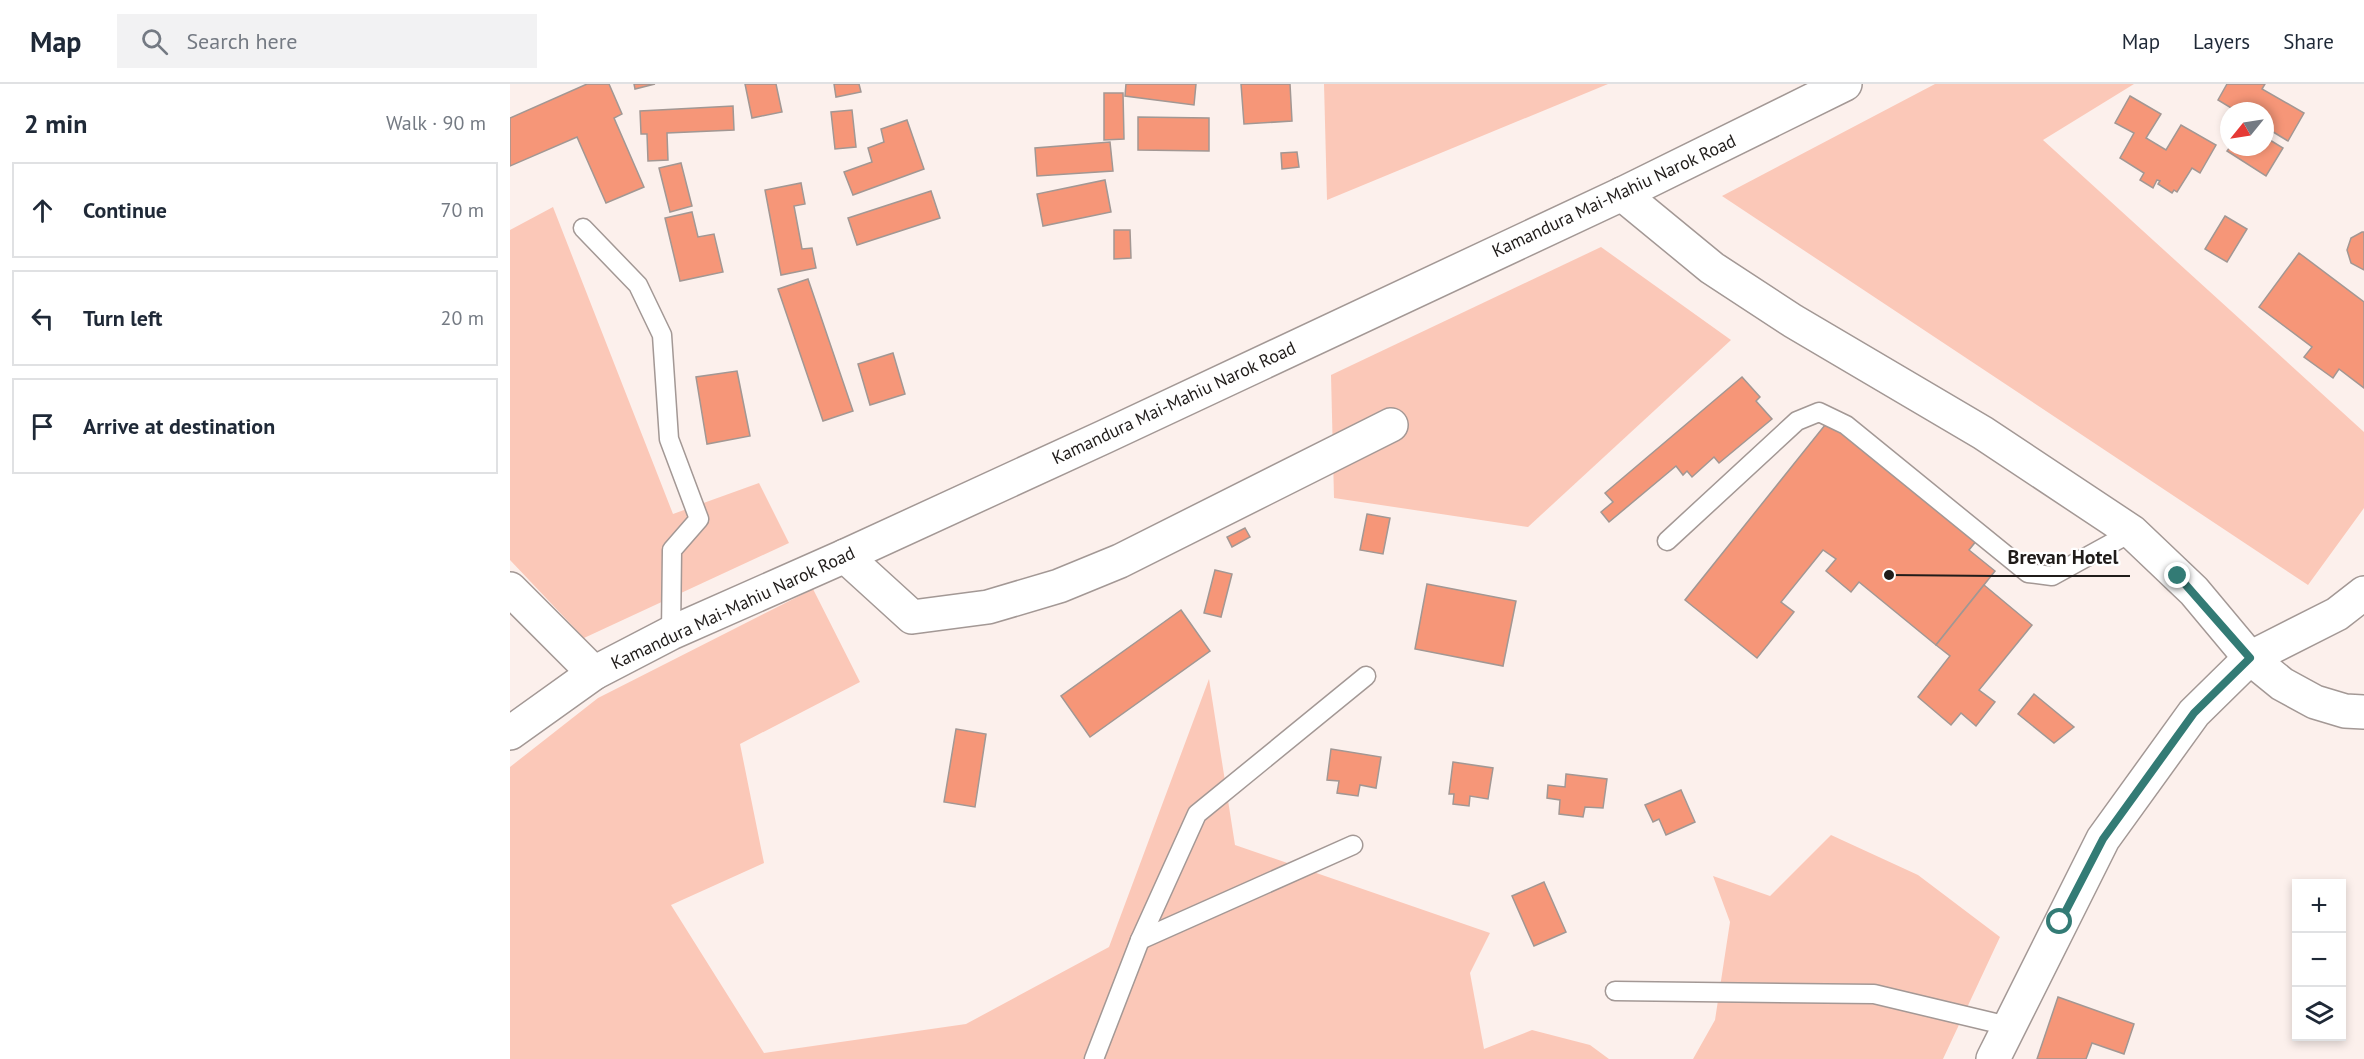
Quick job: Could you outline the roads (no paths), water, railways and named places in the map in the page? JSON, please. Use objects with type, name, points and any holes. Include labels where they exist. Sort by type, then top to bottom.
[{"type":"main road","name":"Kamandura Mai-Mahiu Narok Road","points":[[510,733],[594,673],[671,633],[845,556],[1622,194],[1845,84]]},
{"type":"main road","points":[[1622,194],[1721,274],[1812,333],[1983,434],[2132,532],[2194,591],[2250,658],[2282,684],[2315,702],[2345,711],[2364,712]]},
{"type":"main road","points":[[845,556],[912,618],[988,607],[1059,586],[1120,561],[1391,425]]},
{"type":"main road","points":[[510,589],[594,673]]},
{"type":"main road","points":[[1994,1059],[2008,1026],[2103,839],[2194,713],[2250,658],[2337,614],[2364,593]]},
{"type":"lane","points":[[583,228],[638,285],[662,335],[669,439],[699,519],[672,550],[671,633]]},
{"type":"lane","points":[[1667,541],[1797,421],[1819,412],[1846,426],[2028,573],[2052,576],[2132,532]]},
{"type":"lane","points":[[1094,1059],[1140,940],[1197,814],[1366,676]]},
{"type":"lane","points":[[1140,940],[1353,845]]},
{"type":"lane","points":[[1615,991],[1874,994],[2008,1026]]},
{"type":"place","name":"Brevan Hotel","points":[[1889,575]]}]
